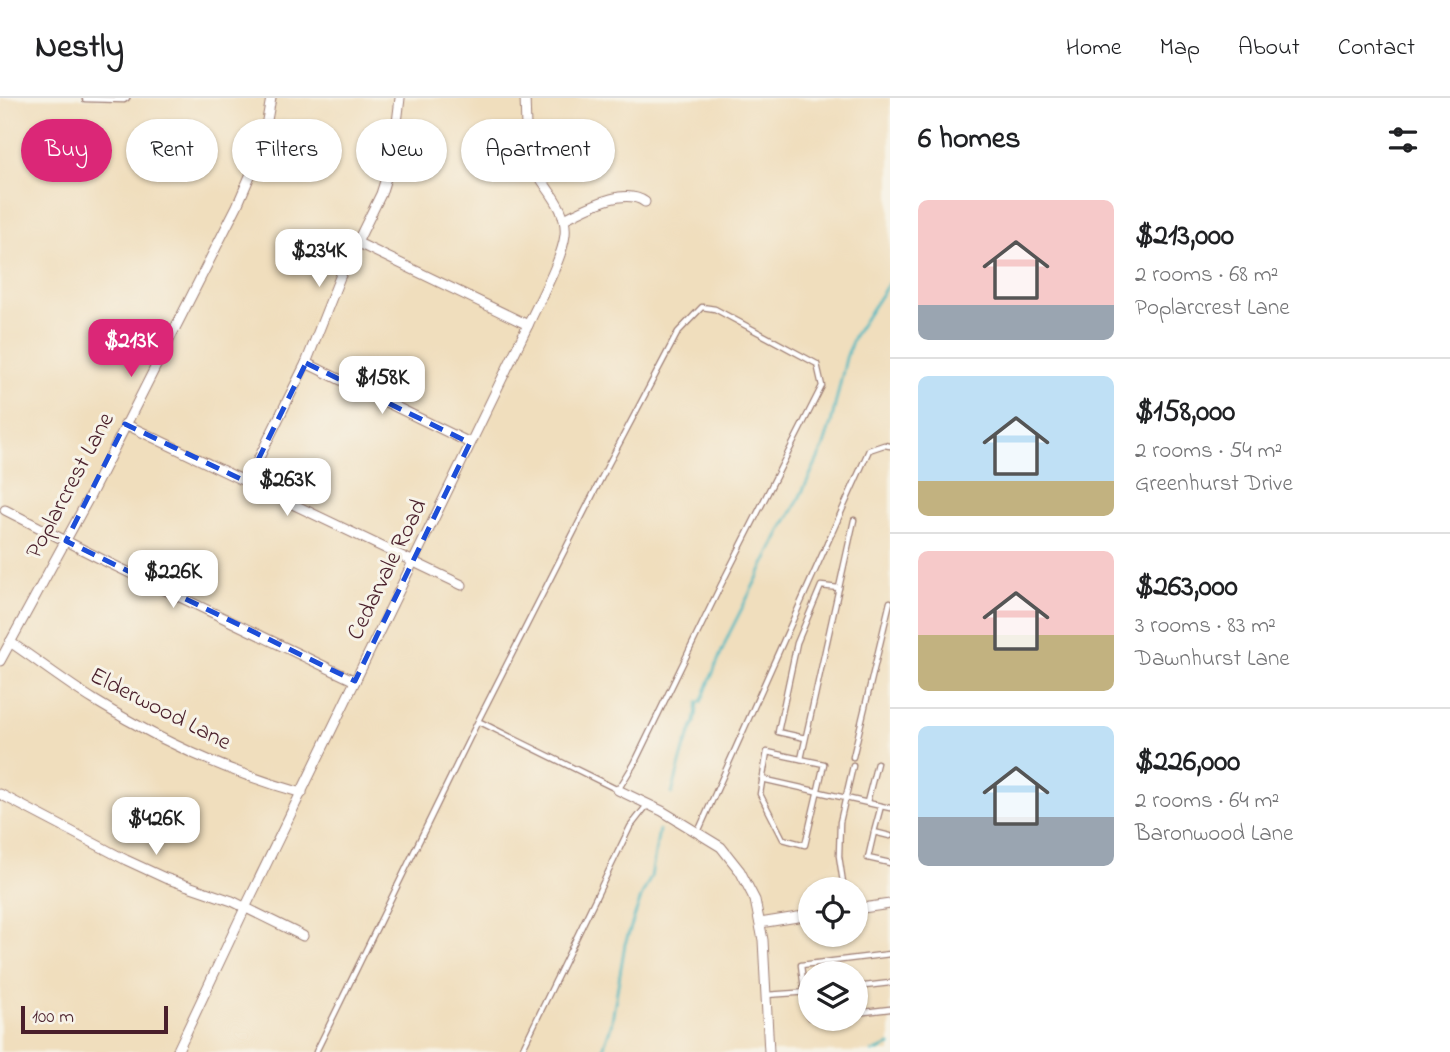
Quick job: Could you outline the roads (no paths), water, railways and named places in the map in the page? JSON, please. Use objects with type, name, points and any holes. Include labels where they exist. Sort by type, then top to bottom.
[{"type":"street","name":"Poplarcrest Lane","points":[[0,661],[66,541],[251,177],[262,148],[271,98]]},
{"type":"street","points":[[247,482],[306,363],[340,276],[381,194],[393,156],[400,98]]},
{"type":"street","points":[[525,98],[531,160],[564,219],[616,197],[634,196],[645,202]]},
{"type":"street","name":"Cedarvale Road","points":[[177,1052],[528,325],[562,248],[565,236],[564,219]]},
{"type":"street","points":[[356,242],[528,325]]},
{"type":"street","points":[[306,363],[470,443]]},
{"type":"street","points":[[125,424],[462,585]]},
{"type":"street","points":[[5,510],[355,681]]},
{"type":"street","name":"Elderwood Lane","points":[[10,642],[95,701],[136,724],[216,762],[302,793]]},
{"type":"street","points":[[618,790],[663,811],[721,847],[740,871],[755,900],[763,940],[769,1052]]},
{"type":"street","points":[[0,794],[164,878],[232,901],[303,936]]},
{"type":"street","points":[[868,907],[890,904]]},
{"type":"street","points":[[760,923],[798,917]]},
{"type":"lane","points":[[85,99],[128,98]]},
{"type":"lane","points":[[316,1052],[478,721],[678,332],[702,307],[716,309],[817,364],[822,386],[634,764],[618,790],[478,721]]},
{"type":"lane","points":[[697,832],[869,450],[884,445],[890,446]]},
{"type":"lane","points":[[801,759],[854,520]]},
{"type":"lane","points":[[806,738],[778,732],[797,643],[821,586],[839,588]]},
{"type":"lane","points":[[853,757],[890,602]]},
{"type":"lane","points":[[767,752],[824,764],[805,845],[783,839],[760,794],[762,779],[767,752]]},
{"type":"lane","points":[[867,802],[877,763]]},
{"type":"lane","points":[[842,877],[839,856],[840,822],[853,766]]},
{"type":"lane","points":[[762,779],[890,808]]},
{"type":"lane","points":[[521,1052],[626,834],[648,804]]},
{"type":"lane","points":[[881,806],[868,858],[890,863]]},
{"type":"lane","points":[[874,832],[890,836]]},
{"type":"lane","points":[[833,961],[890,954]]},
{"type":"lane","points":[[868,986],[890,983]]},
{"type":"lane","points":[[766,995],[798,993]]},
{"type":"lane","points":[[868,1012],[890,1009]]},
{"type":"waterway","points":[[672,794],[684,749],[695,722],[698,702],[701,702],[729,634],[823,448],[854,336],[890,281]]},
{"type":"waterway","points":[[602,1052],[611,1026],[625,944],[651,877],[659,830]]},
{"type":"waterway","points":[[872,1052],[890,1045]]}]
